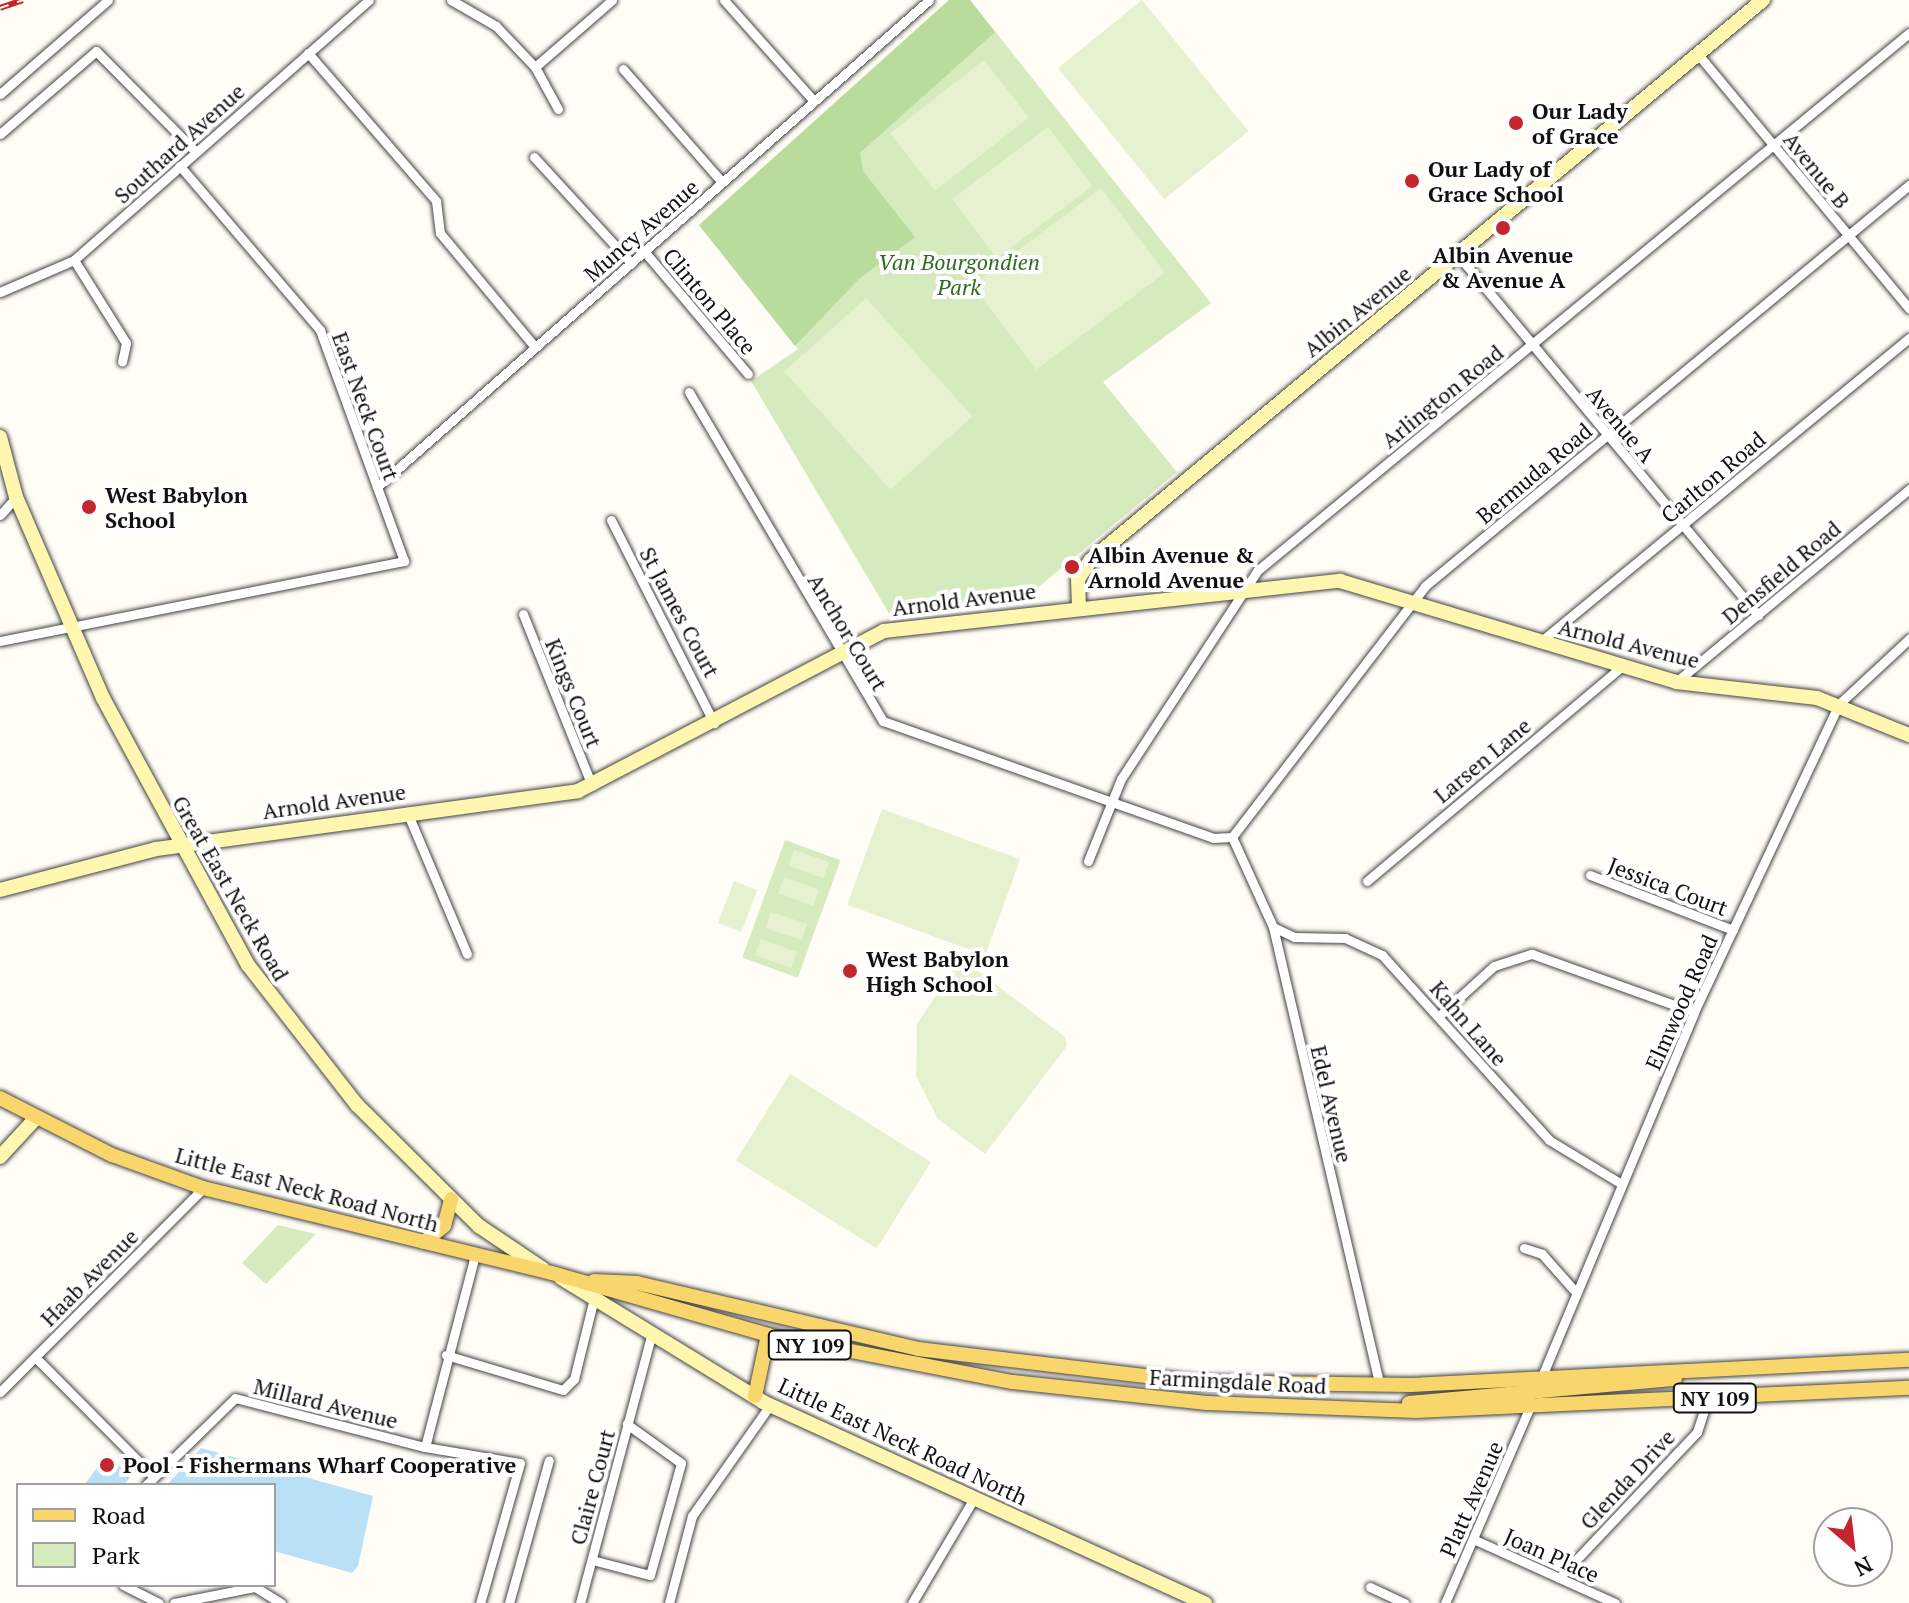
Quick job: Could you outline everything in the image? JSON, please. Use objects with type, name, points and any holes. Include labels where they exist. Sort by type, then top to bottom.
[{"type":"main road","name":"Little East Neck Road North","points":[[0,1098],[36,1118],[203,1188],[475,1255]]},
{"type":"main road","points":[[424,1242],[444,1226],[451,1199]]},
{"type":"main road","name":"NY 109","points":[[475,1255],[552,1273]]},
{"type":"main road","name":"Farmingdale Road","points":[[552,1273],[768,1335],[1047,1387],[1379,1410],[1529,1408],[1909,1388]]},
{"type":"main road","name":"Farmingdale Road","points":[[578,1280],[637,1283],[865,1339],[1021,1365],[1194,1382],[1538,1387]]},
{"type":"main road","points":[[755,1396],[768,1335]]},
{"type":"main road","name":"NY 109","points":[[1538,1387],[1638,1387],[1702,1371],[1909,1360]]},
{"type":"main road","points":[[1379,1410],[1538,1387]]},
{"type":"street","points":[[0,94],[108,0]]},
{"type":"street","name":"Southard Avenue","points":[[0,292],[74,260],[369,0]]},
{"type":"street","points":[[451,0],[496,26],[535,67],[558,109]]},
{"type":"street","points":[[535,67],[612,0]]},
{"type":"street","points":[[724,0],[814,101]]},
{"type":"street","name":"Muncy Avenue","points":[[377,487],[929,0]]},
{"type":"street","name":"Albin Avenue","points":[[1079,607],[1078,579],[1091,560],[1763,0]]},
{"type":"street","name":"Arlington Road","points":[[1088,861],[1110,803],[1258,570],[1909,33]]},
{"type":"street","points":[[0,134],[96,51],[195,151]]},
{"type":"street","points":[[308,53],[436,201],[440,233],[535,347]]},
{"type":"street","name":"Avenue B","points":[[1697,53],[1909,308]]},
{"type":"street","points":[[623,69],[722,182]]},
{"type":"street","points":[[534,157],[631,263]]},
{"type":"street","name":"East Neck Court","points":[[72,630],[404,561],[320,330],[180,166]]},
{"type":"street","name":"Bermuda Road","points":[[1232,837],[1411,602],[1909,185]]},
{"type":"street","name":"Clinton Place","points":[[644,251],[748,374]]},
{"type":"street","name":"Avenue A","points":[[1458,255],[1758,615]]},
{"type":"street","points":[[74,260],[126,343],[122,362]]},
{"type":"street","name":"Carlton Road","points":[[1539,643],[1909,338]]},
{"type":"street","name":"Anchor Court","points":[[689,392],[836,653],[883,721],[1213,838],[1232,837]]},
{"type":"street","name":"Great East Neck Road","points":[[0,437],[16,497],[72,630],[178,846],[303,1042],[451,1199],[502,1245],[552,1273]]},
{"type":"street","name":"Densfield Road","points":[[1676,682],[1909,489]]},
{"type":"street","points":[[0,515],[16,497]]},
{"type":"street","name":"St James Court","points":[[611,520],[714,723]]},
{"type":"street","name":"Arnold Avenue","points":[[0,890],[178,846],[592,786],[714,723],[836,653],[891,629],[1340,581],[1620,668],[1676,682],[1839,704],[1909,735]]},
{"type":"street","name":"Kings Court","points":[[523,614],[592,786]]},
{"type":"street","points":[[0,641],[72,630]]},
{"type":"street","name":"Elmwood Road","points":[[1529,1408],[1574,1290],[1694,1012],[1839,704],[1909,639]]},
{"type":"street","name":"Larsen Lane","points":[[1367,881],[1620,668]]},
{"type":"street","points":[[407,812],[467,954]]},
{"type":"street","name":"Edel Avenue","points":[[1232,837],[1273,927],[1380,1386]]},
{"type":"street","name":"Jessica Court","points":[[1590,875],[1733,930]]},
{"type":"street","name":"Kahn Lane","points":[[1273,927],[1294,937],[1365,944],[1439,1016],[1568,1159],[1620,1183]]},
{"type":"street","points":[[1439,1016],[1494,966],[1532,954],[1694,1012]]},
{"type":"street","points":[[0,1157],[36,1118]]},
{"type":"street","name":"Haab Avenue","points":[[0,1392],[203,1188]]},
{"type":"street","points":[[1524,1248],[1542,1254],[1574,1290]]},
{"type":"street","name":"Millard Avenue","points":[[425,1447],[446,1355],[475,1255]]},
{"type":"street","name":"Little East Neck Road North","points":[[552,1273],[770,1405],[1205,1603]]},
{"type":"street","points":[[446,1355],[563,1390],[574,1379],[594,1298]]},
{"type":"street","name":"Claire Court","points":[[580,1603],[652,1333]]},
{"type":"street","name":"Millard Avenue","points":[[35,1357],[150,1481],[235,1398],[425,1447],[520,1463],[480,1603]]},
{"type":"street","name":"Glenda Drive","points":[[1559,1578],[1697,1432],[1708,1399]]},
{"type":"street","points":[[669,1603],[692,1516],[770,1405]]},
{"type":"street","name":"Platt Avenue","points":[[1445,1603],[1529,1408]]},
{"type":"street","name":"Claire Court","points":[[592,1560],[650,1575],[681,1463],[627,1424]]},
{"type":"street","points":[[509,1603],[549,1460]]},
{"type":"street","points":[[912,1603],[974,1498]]},
{"type":"street","name":"Joan Place","points":[[1473,1539],[1615,1603]]},
{"type":"street","points":[[127,1587],[159,1603]]},
{"type":"street","points":[[174,1603],[255,1587],[281,1603]]},
{"type":"street","points":[[1370,1587],[1404,1603]]},
{"type":"green space","name":"Van Bourgondien Park","points":[[949,0],[970,0],[1211,303],[1103,382],[1177,472],[1023,600],[890,615],[751,381],[798,349],[699,225]]},
{"type":"green space","points":[[949,0],[970,0],[995,32],[860,153],[863,171],[915,237],[859,279],[795,346],[699,225]]},
{"type":"green space","points":[[1142,0],[1248,131],[1164,199],[1058,68]]},
{"type":"green space","points":[[984,60],[1029,118],[935,191],[890,133]]},
{"type":"green space","points":[[1048,127],[1093,186],[997,258],[952,199]]},
{"type":"green space","points":[[1101,188],[1165,273],[1036,370],[972,285]]},
{"type":"green space","points":[[866,298],[972,416],[891,490],[784,372]]},
{"type":"green space","points":[[882,809],[1020,859],[985,955],[847,905]]},
{"type":"green space","points":[[785,840],[840,860],[798,978],[742,957]]},
{"type":"green space","points":[[794,850],[829,862],[823,878],[788,866]]},
{"type":"green space","points":[[784,877],[819,890],[813,906],[778,893]]},
{"type":"green space","points":[[734,881],[757,890],[741,932],[718,923]]},
{"type":"green space","points":[[771,912],[807,924],[802,940],[766,928]]},
{"type":"green space","points":[[761,939],[797,952],[791,968],[755,955]]},
{"type":"green space","points":[[961,958],[1065,1037],[1067,1046],[985,1154],[938,1119],[916,1076],[917,1024]]},
{"type":"green space","points":[[790,1074],[931,1162],[877,1248],[736,1161]]},
{"type":"green space","points":[[278,1225],[316,1234],[266,1284],[242,1263]]},
{"type":"water","points":[[201,1448],[373,1496],[358,1566],[352,1573],[276,1552],[276,1483],[169,1483]]},
{"type":"water","name":"Pool - Fishermans Wharf Cooperative","points":[[108,1453],[130,1478],[125,1483],[86,1483]]},
{"type":"railway","points":[[0,8],[23,0]]},
{"type":"place","name":"Our Lady of Grace","points":[[1516,123]]},
{"type":"place","name":"Our Lady of Grace School","points":[[1412,181]]},
{"type":"place","name":"Albin Avenue & Avenue A","points":[[1503,228]]},
{"type":"place","name":"West Babylon School","points":[[89,507]]},
{"type":"place","name":"Albin Avenue & Arnold Avenue","points":[[1072,567]]},
{"type":"place","name":"West Babylon High School","points":[[850,971]]},
{"type":"place","name":"Pool - Fishermans Wharf Cooperative","points":[[107,1465]]}]
